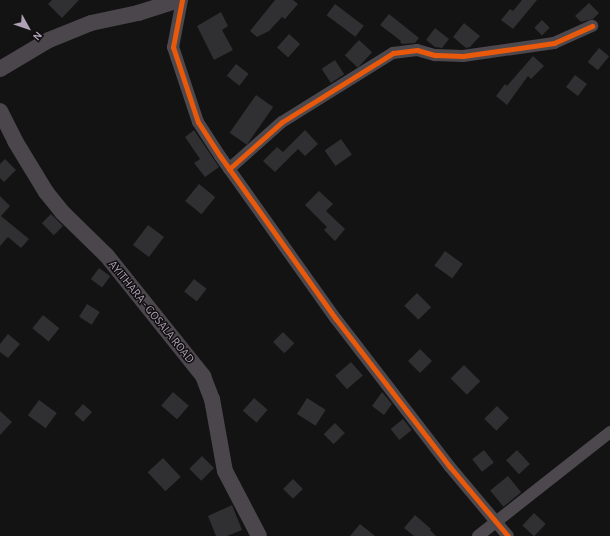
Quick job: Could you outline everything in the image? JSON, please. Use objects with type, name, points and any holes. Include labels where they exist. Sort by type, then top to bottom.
[{"type":"main road","points":[[0,69],[49,40],[77,29],[180,0]]},
{"type":"main road","name":"AYITHARA - GOSALA ROAD","points":[[0,111],[15,141],[46,192],[62,212],[107,256],[203,376],[212,399],[226,471],[259,536]]},
{"type":"street","points":[[180,0],[173,47],[198,122],[229,169],[336,319],[450,467],[508,536]]},
{"type":"street","points":[[229,169],[282,122],[393,52],[417,50],[435,55],[463,56],[554,43],[592,26]]},
{"type":"street","points":[[478,536],[610,432]]},
{"type":"building","points":[[52,0],[79,0],[62,18],[48,4]]},
{"type":"building","points":[[275,0],[293,0],[298,4],[285,19],[282,17],[269,31],[257,37],[250,31]]},
{"type":"building","points":[[522,0],[537,0],[513,29],[501,20],[510,9],[513,11]]},
{"type":"building","points":[[589,3],[599,13],[593,19],[581,22],[575,16]]},
{"type":"building","points":[[335,4],[364,26],[355,37],[327,15]]},
{"type":"building","points":[[221,12],[228,26],[222,30],[233,50],[214,60],[197,26]]},
{"type":"building","points":[[389,14],[419,38],[415,43],[402,44],[400,42],[401,41],[380,25]]},
{"type":"building","points":[[542,20],[550,28],[542,36],[534,28]]},
{"type":"building","points":[[464,23],[480,36],[470,47],[466,48],[453,37]]},
{"type":"building","points":[[435,28],[449,39],[442,48],[435,47],[426,40]]},
{"type":"building","points":[[289,34],[300,44],[288,57],[277,47]]},
{"type":"building","points":[[359,40],[372,52],[358,68],[345,55]]},
{"type":"building","points":[[599,48],[609,56],[598,70],[588,62]]},
{"type":"building","points":[[533,56],[544,66],[531,79],[528,76],[507,105],[496,96],[505,84],[507,86]]},
{"type":"building","points":[[335,60],[344,74],[331,83],[322,69]]},
{"type":"building","points":[[236,64],[249,74],[239,86],[227,76]]},
{"type":"building","points":[[575,75],[587,84],[578,96],[566,87]]},
{"type":"building","points":[[256,95],[273,107],[247,145],[230,133]]},
{"type":"building","points":[[194,130],[219,167],[205,177],[194,163],[200,159],[185,137]]},
{"type":"building","points":[[305,130],[318,144],[305,156],[298,149],[275,172],[263,161],[277,147],[283,152]]},
{"type":"building","points":[[341,139],[352,155],[336,166],[325,150]]},
{"type":"building","points":[[5,159],[16,170],[4,182],[0,178],[0,164]]},
{"type":"building","points":[[199,184],[215,197],[201,214],[185,201]]},
{"type":"building","points":[[319,191],[333,204],[326,211],[345,229],[335,241],[324,230],[327,227],[305,205]]},
{"type":"building","points":[[0,196],[10,206],[1,216],[29,239],[21,248],[8,237],[0,246]]},
{"type":"building","points":[[51,214],[63,226],[54,235],[42,223]]},
{"type":"building","points":[[148,225],[164,237],[149,257],[133,245]]},
{"type":"building","points":[[445,251],[463,264],[452,278],[434,266]]},
{"type":"building","points":[[99,268],[110,276],[102,288],[91,279]]},
{"type":"building","points":[[194,279],[207,289],[197,301],[184,292]]},
{"type":"building","points":[[417,293],[431,307],[418,320],[404,306]]},
{"type":"building","points":[[87,304],[100,312],[92,325],[79,317]]},
{"type":"building","points":[[43,315],[59,328],[49,341],[32,328]]},
{"type":"building","points":[[283,332],[294,343],[284,353],[273,342]]},
{"type":"building","points":[[8,334],[20,344],[8,358],[0,352],[0,344]]},
{"type":"building","points":[[420,349],[432,361],[420,373],[408,361]]},
{"type":"building","points":[[351,362],[363,376],[347,389],[335,376]]},
{"type":"building","points":[[464,365],[480,381],[467,395],[451,378]]},
{"type":"building","points":[[173,392],[189,406],[177,419],[161,406]]},
{"type":"building","points":[[382,392],[392,404],[384,415],[372,406]]},
{"type":"building","points":[[254,398],[268,410],[256,423],[243,411]]},
{"type":"building","points":[[307,398],[326,410],[316,426],[297,414]]},
{"type":"building","points":[[39,400],[57,413],[46,428],[28,415]]},
{"type":"building","points":[[83,404],[92,412],[83,422],[74,414]]},
{"type":"building","points":[[497,406],[509,418],[496,431],[484,419]]},
{"type":"building","points":[[0,411],[12,422],[0,435]]},
{"type":"building","points":[[403,419],[412,430],[399,440],[391,429]]},
{"type":"building","points":[[335,423],[345,433],[334,444],[324,434]]},
{"type":"building","points":[[484,450],[494,463],[482,472],[472,459]]},
{"type":"building","points":[[517,450],[530,464],[519,474],[506,460]]},
{"type":"building","points":[[202,456],[214,468],[201,481],[189,469]]},
{"type":"building","points":[[163,458],[181,477],[165,491],[148,472]]},
{"type":"building","points":[[508,476],[521,492],[503,507],[490,490]]},
{"type":"building","points":[[293,479],[303,489],[293,499],[283,489]]},
{"type":"building","points":[[232,505],[242,530],[227,536],[216,536],[208,516]]},
{"type":"building","points":[[534,513],[546,524],[534,536],[522,525]]},
{"type":"building","points":[[415,515],[431,529],[430,530],[436,536],[414,536],[404,528]]},
{"type":"building","points":[[360,524],[375,536],[350,536]]},
{"type":"cycle path","points":[[182,0],[173,47],[198,122],[220,156],[336,319],[450,467],[508,536]]},
{"type":"cycle path","points":[[229,169],[282,122],[393,53],[417,50],[435,55],[463,56],[554,43],[592,26]]}]
